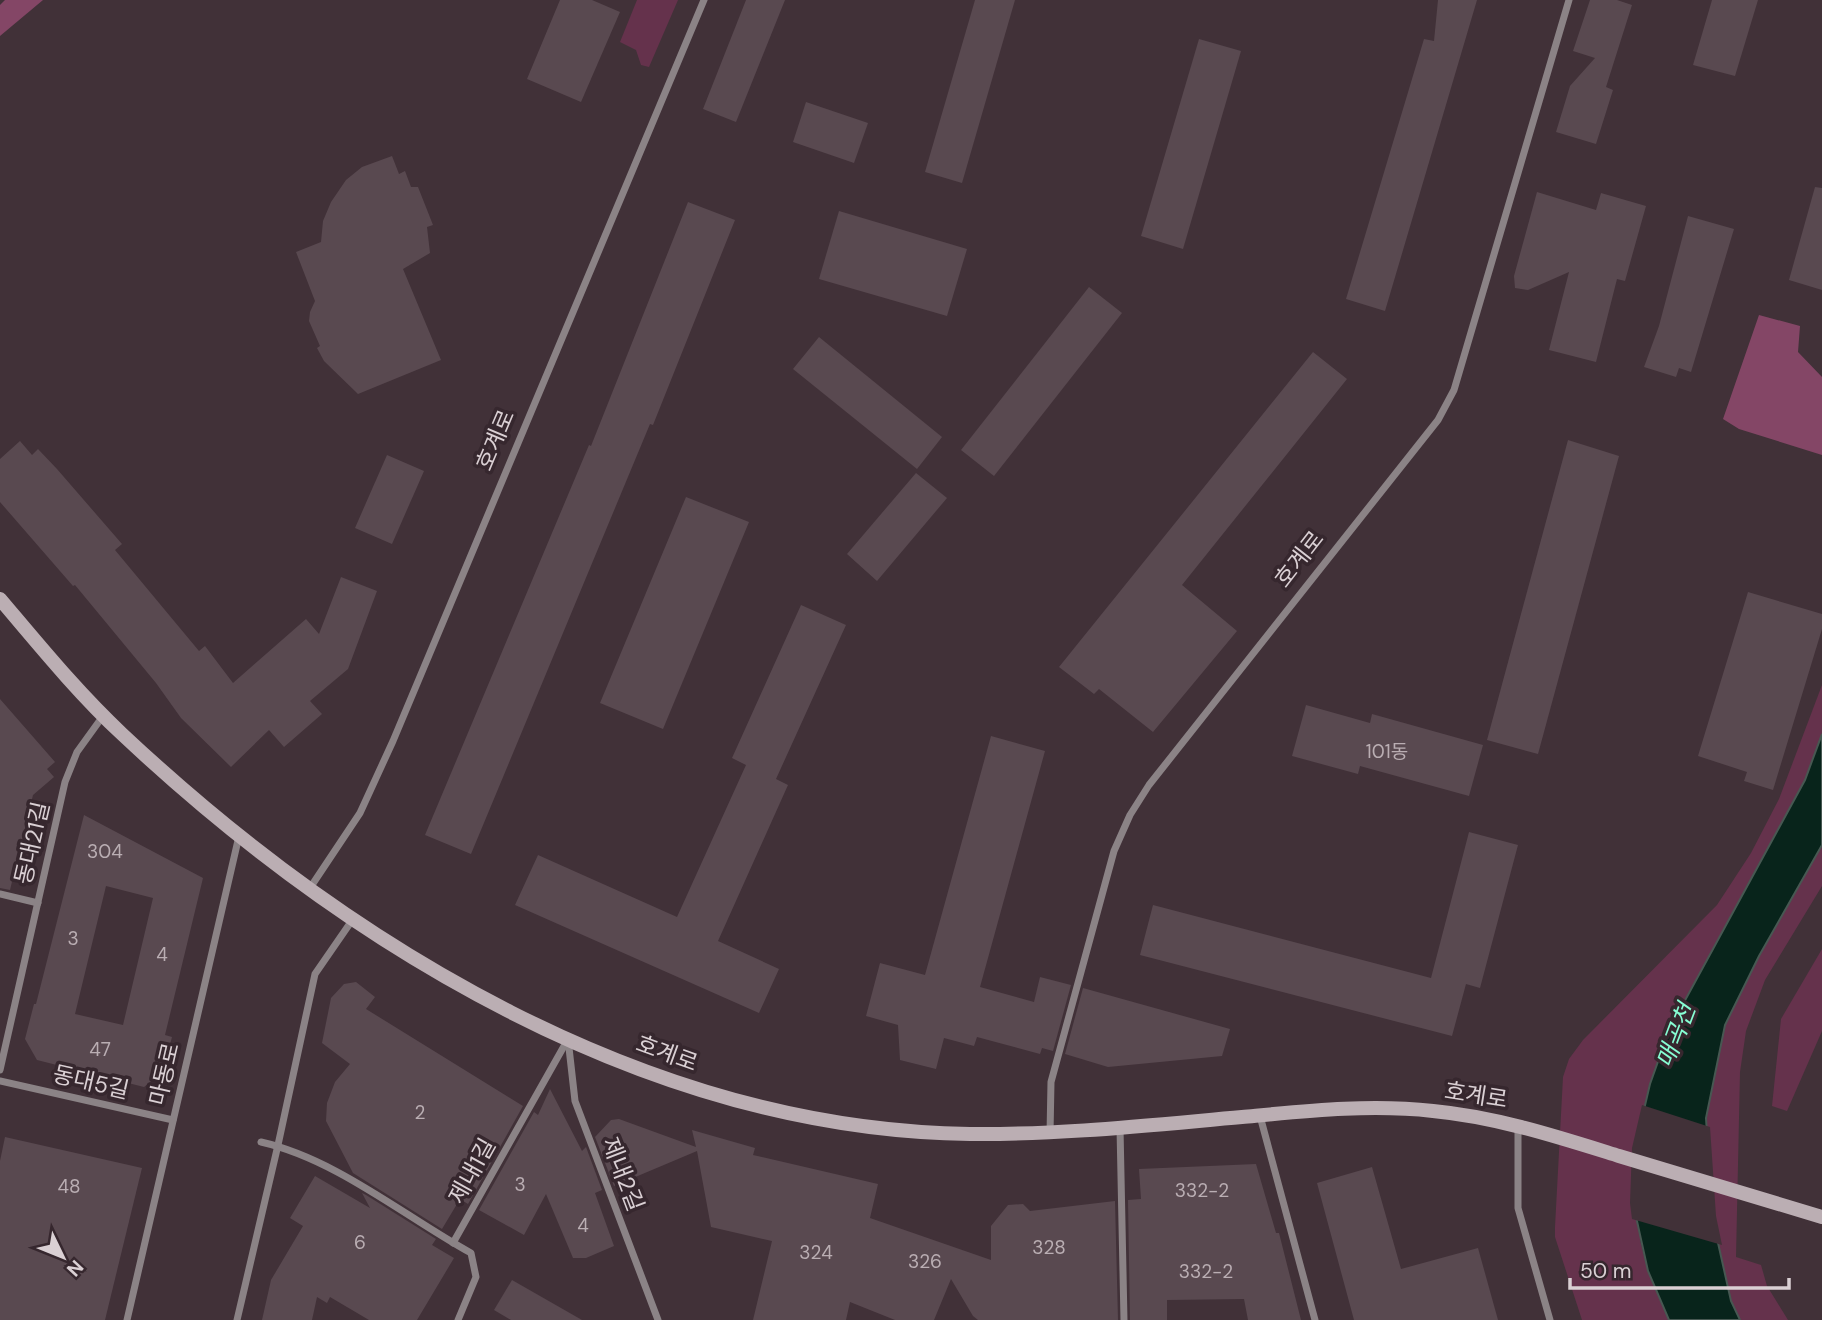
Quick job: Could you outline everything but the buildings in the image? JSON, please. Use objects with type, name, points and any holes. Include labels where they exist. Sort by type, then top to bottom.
[{"type":"street","name":"호계로","points":[[310,888],[360,813],[393,741],[704,0]]},
{"type":"street","name":"호계로","points":[[1050,1134],[1051,1082],[1114,851],[1130,815],[1149,785],[1438,420],[1454,390],[1569,0]]},
{"type":"street","name":"호계로","points":[[0,599],[103,715],[239,836],[310,888],[439,974],[502,1008],[663,1077],[726,1098],[872,1129],[965,1134],[1050,1134],[1348,1107],[1433,1111],[1518,1125],[1822,1217]]},
{"type":"street","name":"동대21길","points":[[0,1070],[65,782],[78,752],[103,715]]},
{"type":"street","name":"마동로","points":[[127,1320],[239,836]]},
{"type":"street","points":[[0,894],[38,903]]},
{"type":"street","points":[[237,1320],[315,974],[353,919]]},
{"type":"street","name":"제내1길","points":[[453,1243],[568,1038]]},
{"type":"street","name":"제내2길","points":[[568,1038],[575,1101],[658,1320]]},
{"type":"street","name":"동대5길","points":[[0,1080],[173,1120]]},
{"type":"street","points":[[1260,1115],[1315,1320]]},
{"type":"street","points":[[1518,1125],[1518,1208],[1550,1320]]},
{"type":"street","points":[[1120,1128],[1124,1320]]},
{"type":"street","points":[[261,1142],[278,1145],[331,1168],[471,1253],[476,1278],[458,1320]]},
{"type":"shaded area","points":[[5,0],[43,0],[0,36],[0,5]]},
{"type":"shaded area","points":[[637,0],[678,0],[649,67],[641,65],[636,50],[620,42]]},
{"type":"shaded area","points":[[1759,315],[1800,326],[1798,352],[1822,377],[1822,455],[1739,429],[1723,419]]},
{"type":"shaded area","points":[[1822,685],[1822,734],[1805,780],[1698,977],[1640,1240],[1648,1271],[1669,1320],[1582,1320],[1555,1237],[1563,1077],[1569,1059],[1583,1040],[1717,905],[1751,853],[1779,799]]},
{"type":"shaded area","points":[[1822,845],[1822,886],[1765,980],[1746,1031],[1740,1072],[1736,1257],[1761,1265],[1767,1286],[1788,1320],[1740,1320],[1731,1301],[1712,1216],[1706,1118],[1725,1025],[1759,956]]},
{"type":"shaded area","points":[[1822,949],[1822,1031],[1787,1111],[1772,1106],[1781,1019]]},
{"type":"water","name":"매곡천","points":[[1822,734],[1822,845],[1759,956],[1725,1025],[1706,1118],[1712,1216],[1731,1301],[1740,1320],[1669,1320],[1648,1271],[1633,1203],[1635,1148],[1650,1084],[1670,1028],[1805,780]]},
{"type":"pier","points":[[1642,1105],[1710,1127],[1716,1216],[1722,1245],[1632,1219],[1632,1148]]}]
